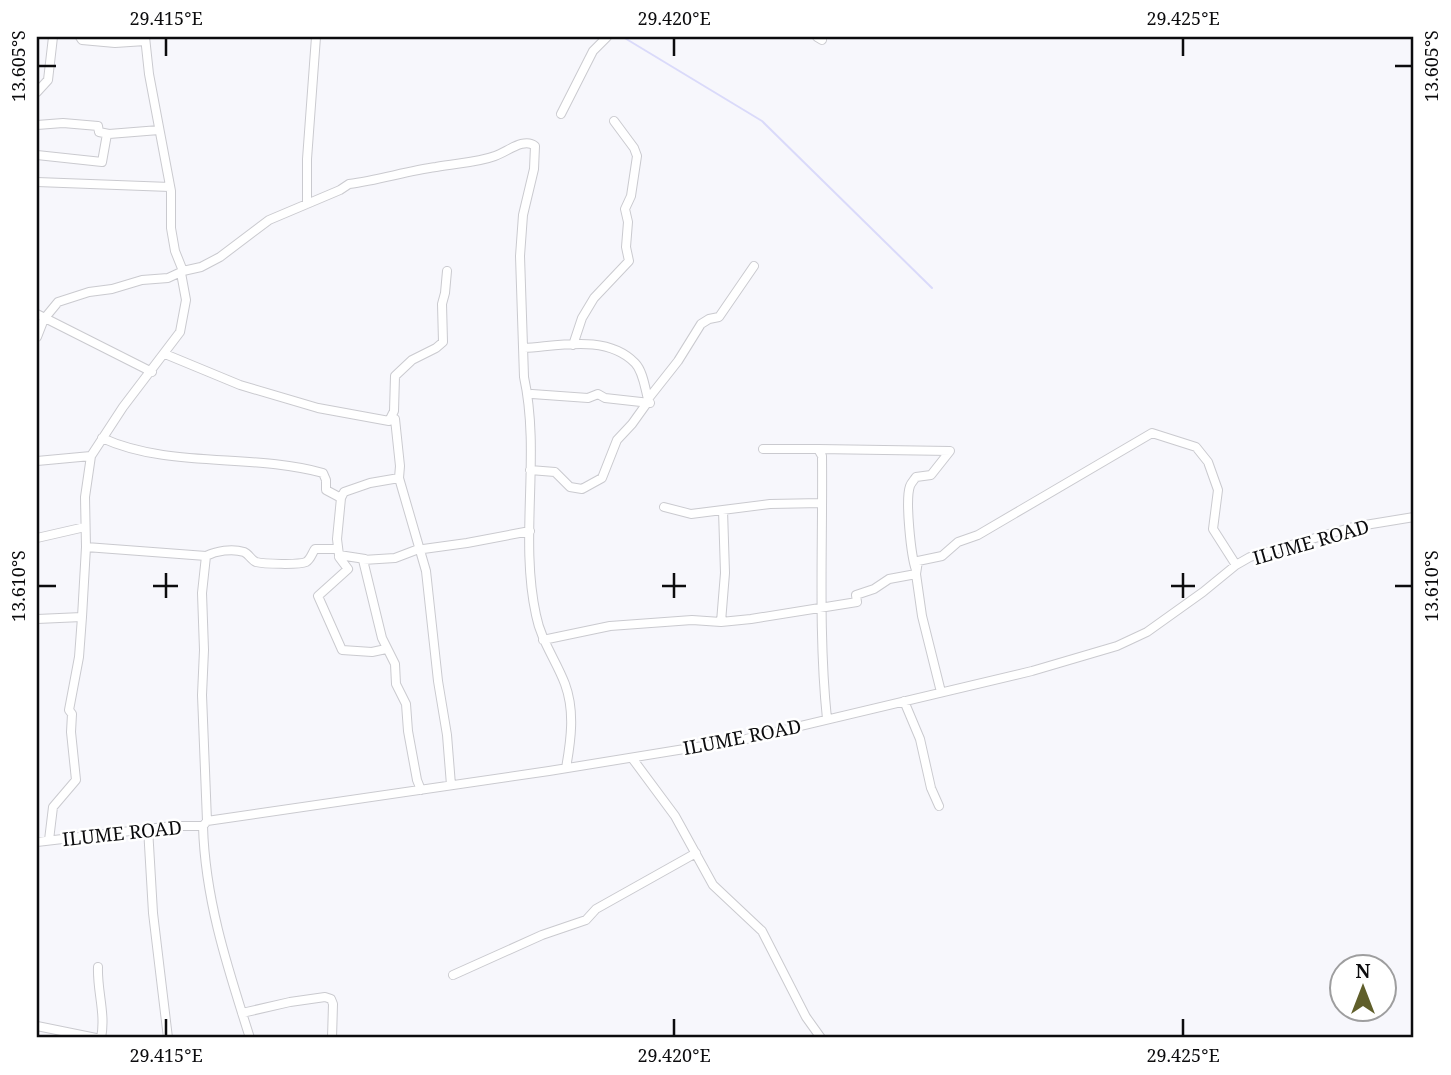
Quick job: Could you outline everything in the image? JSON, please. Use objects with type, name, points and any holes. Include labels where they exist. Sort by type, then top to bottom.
[{"type":"street","points":[[37,92],[48,80],[52,37]]},
{"type":"street","points":[[49,840],[53,807],[76,780],[72,714],[69,710],[79,657],[86,547],[85,498],[91,456],[122,407],[152,372],[180,332],[186,312],[182,272],[171,228],[170,187],[145,39],[99,42],[82,40],[80,37]]},
{"type":"street","points":[[307,204],[307,159],[316,37]]},
{"type":"street","points":[[561,114],[593,51],[603,39]]},
{"type":"street","points":[[573,345],[582,318],[594,298],[629,261],[625,209],[631,196],[637,156],[614,121]]},
{"type":"street","points":[[37,125],[63,123],[98,126],[99,132],[107,134],[159,130]]},
{"type":"street","points":[[37,155],[102,162],[107,134]]},
{"type":"street","points":[[37,337],[40,317],[58,302],[142,280],[168,278],[201,267],[220,257],[269,220],[349,184],[476,162],[526,142],[533,143],[534,169],[523,215],[520,256],[524,377],[529,392],[532,439],[531,589],[543,640],[559,670],[569,698],[571,726],[566,768]]},
{"type":"street","points":[[37,181],[170,187]]},
{"type":"street","points":[[530,470],[555,472],[574,488],[582,489],[602,478],[617,440],[649,402],[701,324],[719,317],[754,266]]},
{"type":"street","points":[[165,354],[240,385],[318,408],[389,421],[393,417],[396,376],[412,360],[443,342],[442,304],[446,292],[447,271]]},
{"type":"street","points":[[40,317],[152,372]]},
{"type":"street","points":[[524,348],[603,346],[634,362],[649,402]]},
{"type":"street","points":[[532,394],[588,398],[598,394],[605,398],[649,402]]},
{"type":"street","points":[[395,419],[399,478],[428,583],[452,785]]},
{"type":"street","points":[[916,572],[918,561],[942,556],[958,542],[978,535],[1152,433],[1196,447],[1208,462],[1217,490],[1213,528],[1236,565]]},
{"type":"street","points":[[102,439],[176,456],[238,463],[264,462],[319,472],[325,475],[326,490],[341,498]]},
{"type":"street","points":[[763,449],[950,451],[930,475],[916,477],[910,486],[911,558],[941,692]]},
{"type":"street","points":[[818,449],[822,456],[821,609],[827,719]]},
{"type":"street","points":[[37,461],[91,456]]},
{"type":"street","points":[[386,649],[372,652],[342,650],[318,596],[348,569],[338,553],[341,498],[344,492],[370,483],[399,478]]},
{"type":"street","points":[[664,507],[691,514],[770,504],[822,503]]},
{"type":"street","points":[[721,622],[724,573],[723,510]]},
{"type":"street","name":"ILUME ROAD","points":[[37,842],[205,823],[746,739],[1032,671],[1132,640],[1182,609],[1236,565],[1250,557],[1353,527],[1414,517]]},
{"type":"street","points":[[37,538],[85,527]]},
{"type":"street","points":[[86,547],[206,556],[215,552],[240,551],[261,563],[296,564],[310,559],[315,549],[365,559],[395,558],[419,549],[530,531]]},
{"type":"street","points":[[206,556],[202,593],[202,695],[209,890],[222,948],[250,1038]]},
{"type":"street","points":[[365,559],[363,562],[373,608],[386,649],[395,664],[396,684],[406,704],[408,731],[421,790]]},
{"type":"street","points":[[543,640],[610,626],[692,620],[721,622],[821,609],[857,602],[856,595],[874,589],[889,579],[916,572]]},
{"type":"street","points":[[37,619],[82,617]]},
{"type":"street","points":[[904,701],[920,739],[939,806]]},
{"type":"street","points":[[632,758],[675,816],[713,885],[762,931],[806,1017],[821,1038]]},
{"type":"street","points":[[148,828],[153,913],[168,1038]]},
{"type":"street","points":[[453,975],[542,935],[586,920],[596,909],[696,853]]},
{"type":"street","points":[[37,1026],[98,1038],[103,1002],[97,983],[99,967]]},
{"type":"street","points":[[243,1013],[326,997],[331,999],[333,1004],[332,1038]]},
{"type":"waterway","points":[[623,37],[762,121],[932,288]]}]
